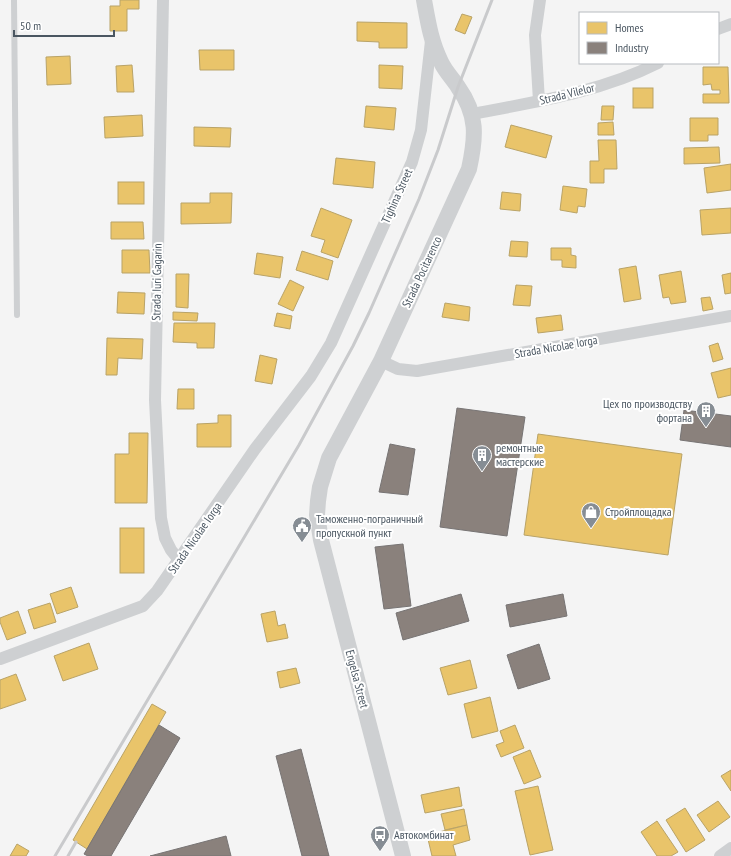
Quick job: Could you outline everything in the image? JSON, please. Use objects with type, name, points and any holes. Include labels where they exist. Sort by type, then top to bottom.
[{"type":"street","name":"Strada Iuri Gagarin","points":[[163,0],[155,400],[161,518],[171,550],[179,560]]},
{"type":"street","name":"Strada Pocitarenco","points":[[318,501],[320,487],[329,458],[381,361],[469,169],[474,147],[475,133],[472,114],[466,99],[441,64],[432,41],[424,0]]},
{"type":"street","points":[[539,101],[535,35],[540,0]]},
{"type":"street","points":[[719,30],[731,24]]},
{"type":"street","name":"Tighina Street","points":[[331,342],[412,162],[421,130],[432,41]]},
{"type":"street","name":"Strada Vilelor","points":[[472,114],[539,101],[606,84],[639,73],[656,64]]},
{"type":"street","name":"Strada Nicolae Iorga","points":[[381,361],[398,369],[417,371],[731,316]]},
{"type":"street","name":"Strada Nicolae Iorga","points":[[0,659],[143,606],[157,592],[255,449],[311,376],[331,342]]},
{"type":"street","name":"Engelsa Street","points":[[318,501],[321,540],[404,856]]},
{"type":"street","points":[[720,856],[731,848]]},
{"type":"lane","points":[[14,0],[17,315]]},
{"type":"building: Homes","points":[[120,0],[139,0],[139,9],[127,9],[127,31],[110,31],[110,6],[120,6]]},
{"type":"building: Homes","points":[[462,14],[472,17],[465,34],[455,30]]},
{"type":"building: Homes","points":[[357,22],[407,23],[407,48],[379,48],[379,42],[357,41]]},
{"type":"building: Homes","points":[[199,50],[234,50],[234,70],[200,70]]},
{"type":"building: Homes","points":[[70,56],[71,84],[47,85],[46,57]]},
{"type":"building: Homes","points":[[132,65],[134,92],[117,92],[116,66]]},
{"type":"building: Homes","points":[[379,65],[403,66],[402,89],[379,88]]},
{"type":"building: Homes","points":[[703,67],[728,67],[729,103],[703,103],[703,94],[720,94],[720,90],[712,90],[711,84],[703,85]]},
{"type":"building: Homes","points":[[633,88],[653,88],[653,108],[633,108]]},
{"type":"building: Homes","points":[[366,106],[396,108],[394,130],[364,127]]},
{"type":"building: Homes","points":[[602,106],[614,106],[613,120],[601,120]]},
{"type":"building: Homes","points":[[142,115],[143,136],[105,138],[104,117]]},
{"type":"building: Homes","points":[[690,118],[718,118],[718,135],[708,135],[708,141],[690,141]]},
{"type":"building: Homes","points":[[613,122],[614,135],[598,135],[598,123]]},
{"type":"building: Homes","points":[[511,125],[552,136],[546,158],[505,147]]},
{"type":"building: Homes","points":[[194,127],[231,128],[230,147],[194,146]]},
{"type":"building: Homes","points":[[598,140],[616,140],[617,169],[604,169],[604,183],[590,183],[590,161],[599,161]]},
{"type":"building: Homes","points":[[719,147],[720,163],[684,164],[684,148]]},
{"type":"building: Homes","points":[[336,158],[375,162],[373,188],[333,184]]},
{"type":"building: Homes","points":[[731,164],[731,190],[707,193],[704,168]]},
{"type":"building: Homes","points":[[118,182],[144,182],[144,204],[118,204]]},
{"type":"building: Homes","points":[[563,186],[587,189],[585,207],[578,206],[577,213],[560,210]]},
{"type":"building: Homes","points":[[502,192],[521,194],[520,211],[500,209]]},
{"type":"building: Homes","points":[[210,193],[232,193],[231,223],[181,224],[181,203],[210,203]]},
{"type":"building: Homes","points":[[321,208],[352,220],[338,258],[321,252],[325,240],[311,236]]},
{"type":"building: Homes","points":[[731,208],[731,233],[702,235],[700,210]]},
{"type":"building: Homes","points":[[111,222],[143,222],[144,239],[111,239]]},
{"type":"building: Homes","points":[[511,241],[528,242],[527,257],[509,256]]},
{"type":"building: Homes","points":[[551,248],[571,248],[571,255],[576,256],[576,268],[562,267],[562,260],[551,260]]},
{"type":"building: Homes","points":[[122,250],[149,250],[150,273],[122,273]]},
{"type":"building: Homes","points":[[302,251],[333,261],[328,280],[296,270]]},
{"type":"building: Homes","points":[[257,253],[283,257],[280,278],[254,274]]},
{"type":"building: Homes","points":[[636,266],[641,299],[624,302],[619,269]]},
{"type":"building: Homes","points":[[681,271],[686,302],[671,304],[669,297],[663,298],[659,275]]},
{"type":"building: Homes","points":[[731,273],[731,293],[725,294],[722,275]]},
{"type":"building: Homes","points":[[176,274],[189,274],[188,308],[176,307]]},
{"type":"building: Homes","points":[[290,280],[304,287],[293,311],[278,304]]},
{"type":"building: Homes","points":[[516,285],[532,286],[530,306],[513,305]]},
{"type":"building: Homes","points":[[118,292],[145,293],[144,314],[117,313]]},
{"type":"building: Homes","points":[[710,297],[713,309],[703,311],[701,298]]},
{"type":"building: Homes","points":[[445,303],[470,307],[469,321],[442,317]]},
{"type":"building: Homes","points":[[173,312],[198,313],[197,321],[173,320]]},
{"type":"building: Homes","points":[[277,313],[292,316],[290,329],[274,326]]},
{"type":"building: Homes","points":[[561,315],[563,330],[538,333],[536,318]]},
{"type":"building: Homes","points":[[174,323],[215,323],[214,348],[197,348],[197,343],[173,342]]},
{"type":"building: Homes","points":[[107,338],[143,339],[142,359],[118,358],[117,375],[106,375]]},
{"type":"building: Homes","points":[[718,343],[723,359],[713,362],[709,346]]},
{"type":"building: Homes","points":[[260,355],[277,359],[272,384],[255,381]]},
{"type":"building: Homes","points":[[731,368],[731,395],[718,398],[711,373]]},
{"type":"building: Homes","points":[[178,389],[194,389],[194,409],[177,409]]},
{"type":"building: Homes","points":[[218,415],[231,415],[231,447],[197,447],[197,424],[218,423]]},
{"type":"building: Homes","points":[[129,433],[148,433],[147,503],[115,503],[115,454],[129,454]]},
{"type":"building: Homes","points":[[538,434],[682,454],[668,555],[524,535]]},
{"type":"building: Homes","points":[[120,528],[144,528],[144,573],[120,573]]},
{"type":"building: Homes","points":[[71,587],[78,607],[57,614],[50,594]]},
{"type":"building: Homes","points":[[50,603],[56,622],[34,629],[28,610]]},
{"type":"building: Homes","points":[[18,611],[26,633],[7,640],[0,622],[0,618]]},
{"type":"building: Homes","points":[[275,611],[278,626],[285,624],[288,638],[267,642],[261,614]]},
{"type":"building: Homes","points":[[89,643],[98,669],[63,681],[54,656]]},
{"type":"building: Homes","points":[[470,660],[477,688],[448,695],[440,668]]},
{"type":"building: Homes","points":[[296,668],[300,683],[280,688],[277,672]]},
{"type":"building: Homes","points":[[16,674],[26,700],[0,709],[0,680]]},
{"type":"building: Homes","points":[[490,697],[498,731],[472,738],[464,704]]},
{"type":"building: Homes","points":[[152,704],[166,712],[87,849],[73,840]]},
{"type":"building: Homes","points":[[515,725],[524,748],[501,757],[496,745],[504,742],[500,731]]},
{"type":"building: Homes","points":[[530,750],[541,777],[524,784],[513,757]]},
{"type":"building: Homes","points":[[731,770],[731,791],[721,776]]},
{"type":"building: Homes","points":[[538,786],[553,850],[530,855],[515,791]]},
{"type":"building: Homes","points":[[459,787],[462,806],[425,813],[421,795]]},
{"type":"building: Homes","points":[[718,801],[730,817],[709,832],[697,815]]},
{"type":"building: Homes","points":[[685,808],[705,840],[686,852],[666,820]]},
{"type":"building: Homes","points":[[464,809],[467,825],[445,830],[441,814]]},
{"type":"building: Homes","points":[[657,821],[678,852],[671,856],[657,856],[641,832]]},
{"type":"building: Homes","points":[[467,825],[470,840],[453,845],[456,856],[432,856],[427,835]]},
{"type":"building: Homes","points":[[17,844],[29,851],[26,856],[10,856]]},
{"type":"building: Industry","name":"ремонтные мастерские","points":[[457,408],[525,417],[507,536],[440,527]]},
{"type":"building: Industry","name":"Цех по производству фортана","points":[[684,410],[731,416],[731,447],[680,440]]},
{"type":"building: Industry","points":[[390,444],[415,449],[408,495],[379,492]]},
{"type":"building: Industry","points":[[403,544],[411,606],[384,609],[375,547]]},
{"type":"building: Industry","points":[[461,594],[469,621],[403,640],[396,613]]},
{"type":"building: Industry","points":[[563,594],[567,616],[510,627],[506,605]]},
{"type":"building: Industry","points":[[539,644],[550,679],[518,689],[507,655]]},
{"type":"building: Industry","points":[[159,725],[180,738],[111,856],[88,856],[84,854],[87,849]]},
{"type":"building: Industry","points":[[301,749],[329,856],[302,856],[276,756]]},
{"type":"building: Industry","points":[[226,836],[231,856],[150,856]]},
{"type":"railway","points":[[55,856],[299,445],[353,346],[419,199],[438,150],[458,87],[492,0]]},
{"type":"railway","points":[[68,856],[76,842]]},
{"type":"place","name":"Цех по производству фортана","points":[[706,428]]},
{"type":"place","name":"ремонтные мастерские","points":[[482,472]]},
{"type":"place","name":"Стройплощадка","points":[[591,529]]},
{"type":"place","name":"Таможенно-пограничный пропускной пункт","points":[[302,543]]},
{"type":"place","name":"Автокомбинат","points":[[380,852]]}]
